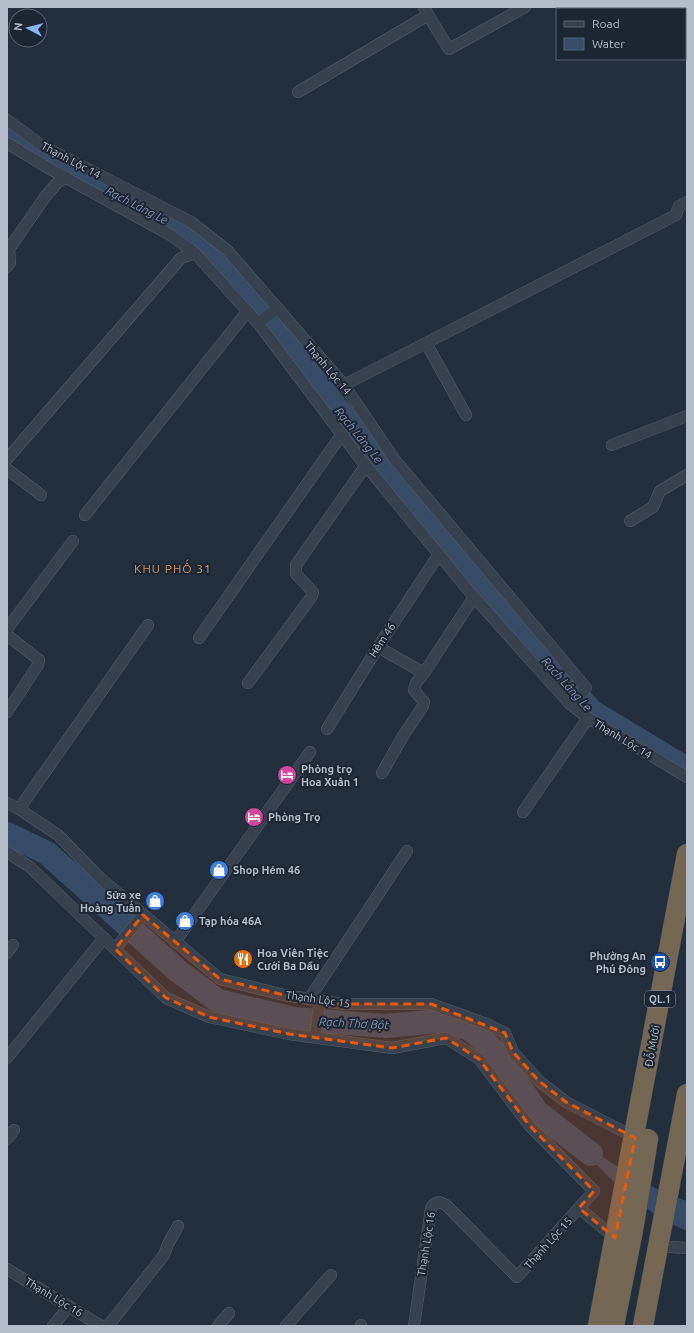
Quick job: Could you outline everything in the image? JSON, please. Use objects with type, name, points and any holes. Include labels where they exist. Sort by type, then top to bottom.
[{"type":"highway","name":"Đỗ Mười","points":[[638,1142],[687,854]]},
{"type":"highway","name":"Đỗ Mười","points":[[638,1142],[687,929]]},
{"type":"highway","points":[[656,1326],[673,1242],[683,1159],[687,1094]]},
{"type":"highway","name":"QL.1","points":[[598,1326],[624,1234],[621,1210],[638,1142]]},
{"type":"highway","name":"QL.1","points":[[614,1326],[624,1234],[638,1142]]},
{"type":"highway","points":[[644,1326],[673,1242]]},
{"type":"street","points":[[298,92],[426,11],[449,49],[511,11],[526,7]]},
{"type":"street","name":"Thạnh Lộc 14","points":[[7,120],[43,146],[191,222],[227,250],[344,385],[395,460],[586,688],[570,704]]},
{"type":"street","name":"Thạnh Lộc 14","points":[[7,143],[172,236],[195,253],[258,323],[366,465],[474,597],[570,704],[588,718],[687,777]]},
{"type":"street","points":[[7,267],[10,263],[9,249],[45,197],[57,183],[66,177]]},
{"type":"street","points":[[344,385],[676,215],[679,206],[687,202]]},
{"type":"street","points":[[7,459],[181,258],[195,253]]},
{"type":"street","points":[[258,323],[278,308]]},
{"type":"street","points":[[85,515],[247,312]]},
{"type":"street","points":[[426,343],[466,415]]},
{"type":"street","points":[[612,445],[687,416]]},
{"type":"street","points":[[199,638],[342,434]]},
{"type":"street","points":[[248,683],[312,596],[314,592],[296,574],[296,565],[366,465]]},
{"type":"street","points":[[7,469],[41,495]]},
{"type":"street","points":[[630,521],[652,507],[660,491],[687,476]]},
{"type":"street","points":[[7,630],[73,541]]},
{"type":"street","name":"Hẻm 46","points":[[327,729],[378,647],[439,554]]},
{"type":"street","points":[[382,773],[403,736],[423,706],[424,702],[414,690],[416,683],[474,597]]},
{"type":"street","points":[[19,809],[148,625]]},
{"type":"street","points":[[7,635],[39,660],[38,665],[7,712]]},
{"type":"street","points":[[378,647],[424,673]]},
{"type":"street","points":[[523,812],[588,718]]},
{"type":"street","points":[[175,942],[310,752]]},
{"type":"street","name":"Thạnh Lộc 15","points":[[7,803],[19,809],[58,835],[100,878],[220,979],[284,995],[343,1004],[431,1004],[487,1024],[505,1033],[513,1052],[539,1081],[566,1102],[638,1142]]},
{"type":"street","points":[[315,1037],[314,1000],[407,851]]},
{"type":"street","name":"Thạnh Lộc 15","points":[[7,852],[30,867],[166,998],[209,1018],[289,1034],[392,1048],[446,1038],[479,1059],[529,1125],[594,1191],[517,1278]]},
{"type":"street","points":[[115,949],[143,915]]},
{"type":"street","points":[[7,1058],[104,938]]},
{"type":"street","points":[[7,1139],[14,1130]]},
{"type":"street","name":"Thạnh Lộc 16","points":[[414,1326],[431,1208],[434,1204],[439,1202],[446,1205],[517,1278]]},
{"type":"street","name":"Thạnh Lộc 15","points":[[579,1208],[624,1234]]},
{"type":"street","points":[[108,1326],[164,1255],[178,1226]]},
{"type":"street","name":"Thạnh Lộc 16","points":[[7,1269],[98,1325]]},
{"type":"street","points":[[286,1326],[331,1275]]},
{"type":"street","points":[[53,1326],[69,1306]]},
{"type":"street","points":[[218,1326],[229,1313]]},
{"type":"highlighted area","points":[[143,915],[220,979],[284,995],[343,1004],[431,1004],[505,1033],[513,1052],[539,1081],[566,1102],[635,1138],[615,1238],[579,1208],[594,1191],[529,1125],[479,1059],[446,1038],[392,1048],[289,1034],[209,1017],[166,998],[115,949]]},
{"type":"water","points":[[565,1133],[640,1180],[687,1201],[687,1231],[661,1219],[624,1192]]},
{"type":"waterway","name":"Rạch Láng Le","points":[[7,133],[36,152],[174,224],[214,254],[476,582],[591,711],[687,769]]},
{"type":"waterway","name":"Rạch Thợ Bột","points":[[7,834],[47,853],[178,971],[218,1001],[294,1019],[386,1026],[439,1021],[471,1029],[498,1055],[537,1112],[591,1154]]},
{"type":"place","name":"Phòng trọ Hoa Xuân 1","points":[[287,775]]},
{"type":"place","name":"Phòng Trọ","points":[[254,817]]},
{"type":"place","name":"Shop Hẻm 46","points":[[219,870]]},
{"type":"place","name":"Sửa xe Hoàng Tuấn","points":[[155,901]]},
{"type":"place","name":"Tạp hóa 46A","points":[[185,921]]},
{"type":"place","name":"Hoa Viên Tiệc Cưới Ba Dẩu","points":[[243,959]]},
{"type":"place","name":"Phường An Phú Đông","points":[[660,962]]},
{"type":"district","name":"KHU PHỐ 31","points":[[173,568]]}]
